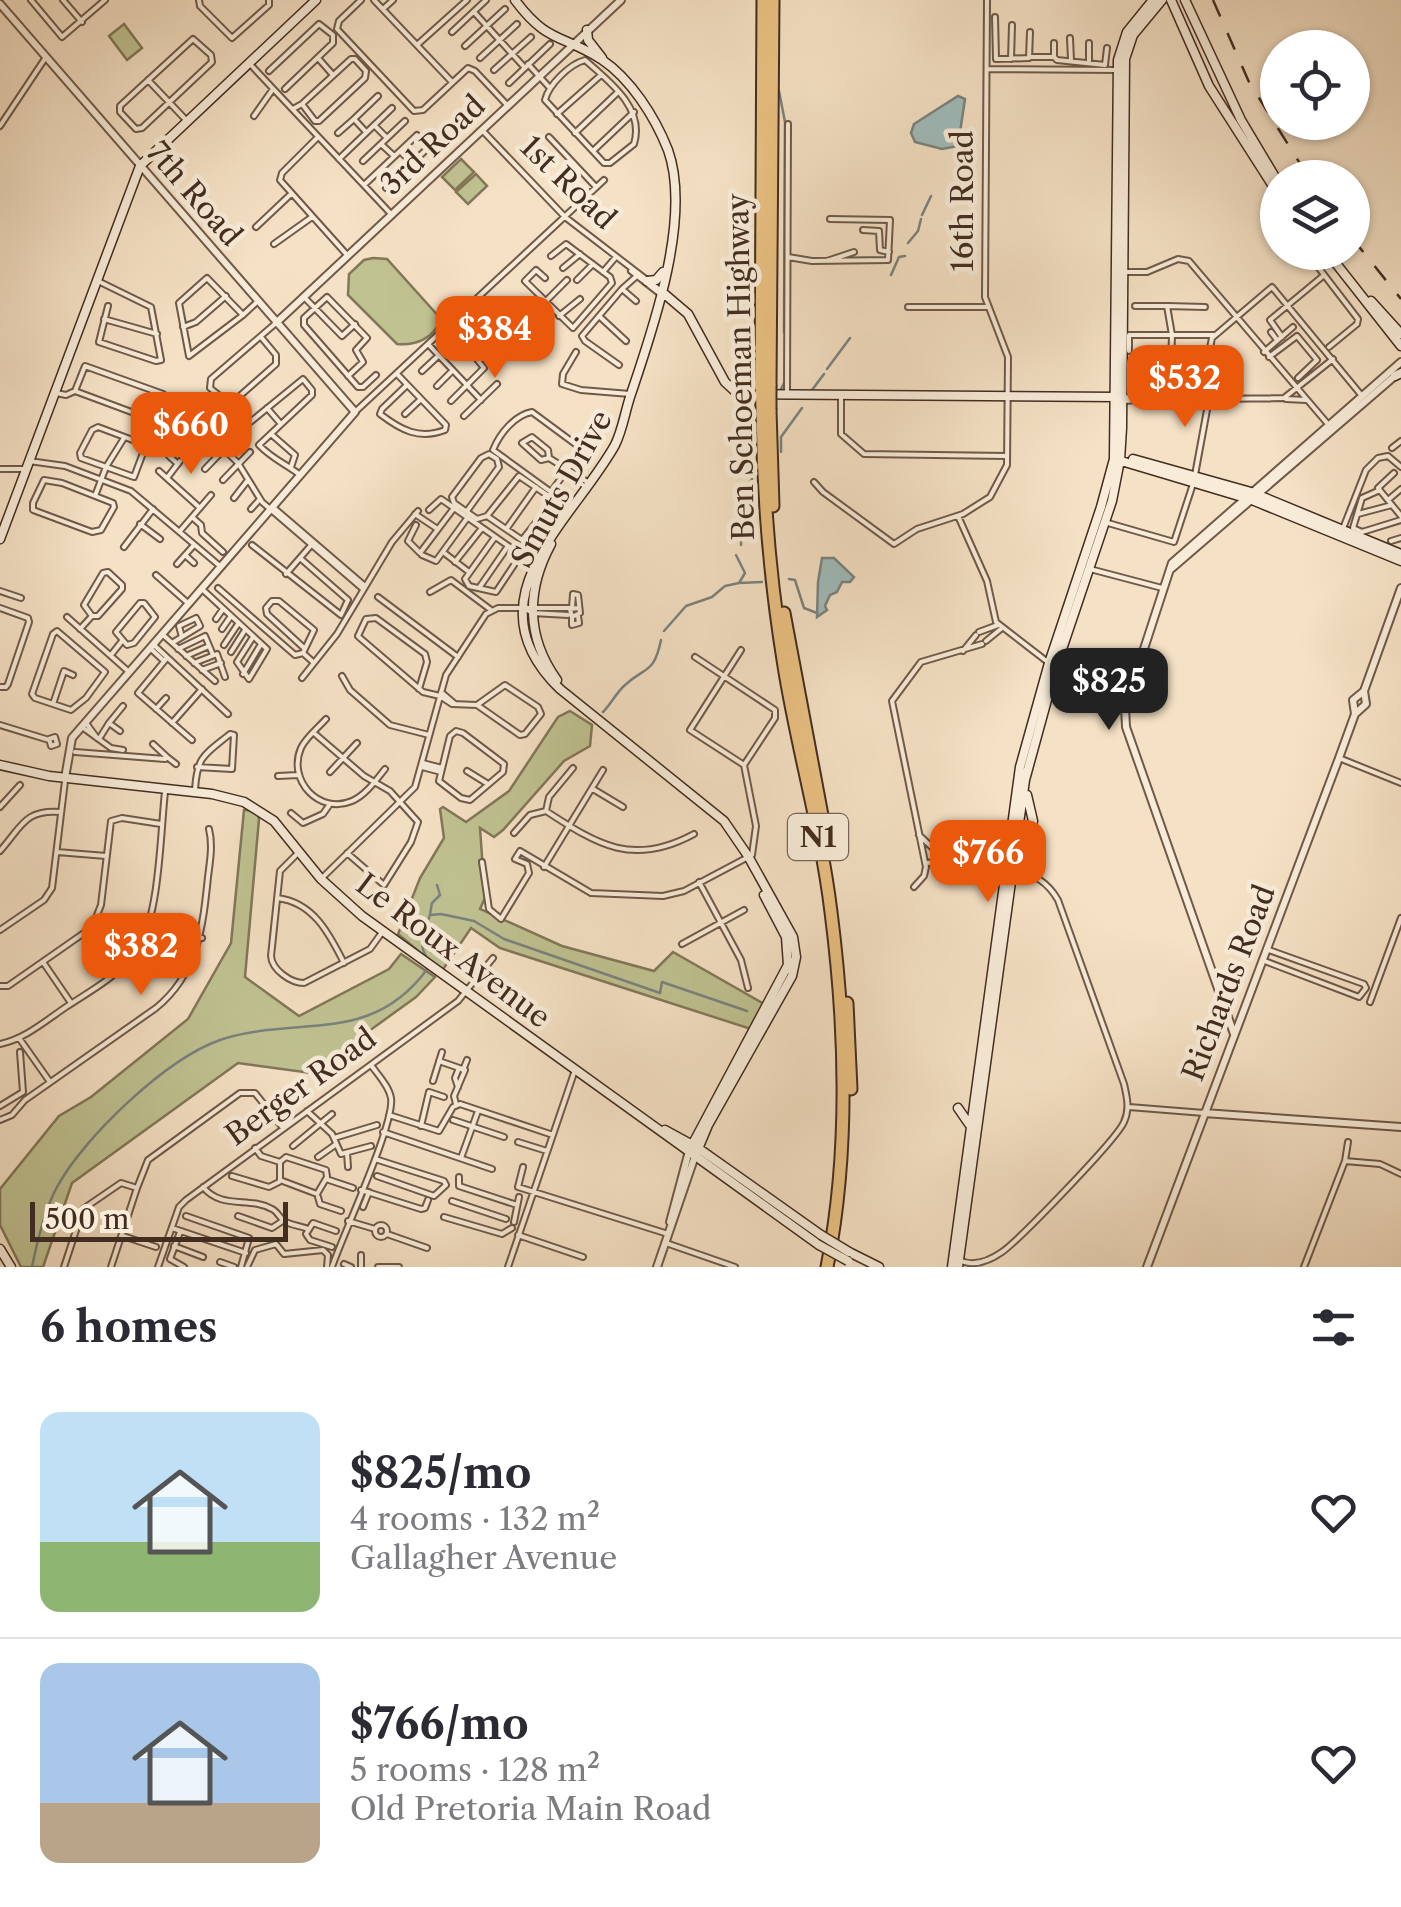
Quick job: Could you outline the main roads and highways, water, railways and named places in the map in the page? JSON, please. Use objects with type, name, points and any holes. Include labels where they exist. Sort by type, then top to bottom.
[{"type":"highway","points":[[761,0],[768,35]]},
{"type":"highway","points":[[768,35],[775,0]]},
{"type":"highway","name":"Ben Schoeman Highway","points":[[768,35],[768,538],[778,628],[823,860],[838,980],[843,1104],[837,1205],[827,1267]]},
{"type":"highway","name":"Ben Schoeman Highway","points":[[766,410],[786,627],[839,909],[851,1048],[844,1260]]},
{"type":"main road","points":[[0,539],[140,166],[316,0]]},
{"type":"main road","name":"Smuts Drive","points":[[515,0],[541,30],[608,65],[646,108],[664,141],[676,196],[672,244],[623,435],[541,562],[528,610]]},
{"type":"main road","points":[[1126,274],[1122,41],[1152,0]]},
{"type":"main road","points":[[956,1265],[1020,767],[1100,524],[1117,457],[1126,274],[1121,70],[1129,41],[1162,0]]},
{"type":"main road","points":[[1172,0],[1216,98],[1260,166]]},
{"type":"main road","points":[[1186,0],[1241,120],[1265,160]]},
{"type":"main road","points":[[1151,12],[1167,6],[1180,23]]},
{"type":"main road","points":[[587,30],[589,42],[608,65]]},
{"type":"main road","points":[[664,141],[676,164],[683,168]]},
{"type":"main road","points":[[641,277],[658,278],[667,263]]},
{"type":"main road","points":[[1341,270],[1401,346]]},
{"type":"main road","points":[[1352,284],[1401,334]]},
{"type":"main road","points":[[661,293],[686,318],[734,392],[841,397],[1118,399]]},
{"type":"main road","points":[[661,293],[688,314],[708,354]]},
{"type":"main road","points":[[657,307],[662,303],[674,305]]},
{"type":"main road","points":[[1031,398],[1100,402],[1118,399]]},
{"type":"main road","points":[[1117,457],[1114,418],[1118,399]]},
{"type":"main road","points":[[1100,402],[1114,418]]},
{"type":"main road","points":[[1117,457],[1251,497],[1341,532]]},
{"type":"main road","points":[[1194,480],[1234,496],[1268,499],[1401,558]]},
{"type":"main road","name":"Smuts Drive","points":[[528,610],[529,573],[588,486]]},
{"type":"main road","points":[[1268,486],[1268,499]]},
{"type":"main road","points":[[1234,496],[1236,508]]},
{"type":"main road","points":[[956,1265],[969,1129],[1008,872],[1051,684],[1053,650],[1085,567]]},
{"type":"main road","points":[[528,610],[545,662],[575,701],[712,810],[745,854],[793,937],[795,969],[693,1150]]},
{"type":"main road","points":[[1037,654],[1046,655],[1053,650]]},
{"type":"main road","points":[[1051,684],[1072,672]]},
{"type":"main road","name":"Le Roux Avenue","points":[[0,764],[65,778],[236,799],[258,809],[274,821],[321,879],[383,932],[859,1267]]},
{"type":"main road","points":[[1026,780],[1033,821]]},
{"type":"main road","points":[[745,854],[754,846]]},
{"type":"main road","points":[[1014,852],[1022,873]]},
{"type":"main road","points":[[969,1129],[960,1104],[974,1093]]},
{"type":"main road","points":[[0,1250],[11,1267]]},
{"type":"main road","name":"Le Roux Avenue","points":[[844,1260],[879,1267]]},
{"type":"water","points":[[958,96],[965,99],[958,146],[942,149],[915,142],[911,133],[914,124]]},
{"type":"water","points":[[822,558],[834,558],[854,577],[850,582],[842,582],[837,592],[830,595],[827,610],[817,617],[818,582]]},
{"type":"waterway","points":[[779,91],[785,122],[784,332]]},
{"type":"waterway","points":[[922,215],[931,196]]},
{"type":"waterway","points":[[908,243],[918,231],[921,219]]},
{"type":"waterway","points":[[891,275],[899,257],[905,256]]},
{"type":"waterway","points":[[827,369],[850,338]]},
{"type":"waterway","points":[[812,390],[824,374]]},
{"type":"waterway","points":[[780,391],[784,383]]},
{"type":"waterway","points":[[781,452],[781,437],[802,408]]},
{"type":"waterway","points":[[741,545],[742,502],[752,479]]},
{"type":"waterway","points":[[664,631],[686,606],[739,583],[745,573],[736,555]]},
{"type":"waterway","points":[[789,579],[795,580],[804,608],[817,613]]},
{"type":"waterway","points":[[739,583],[762,582]]},
{"type":"waterway","points":[[603,712],[625,685],[652,664],[661,640]]},
{"type":"waterway","points":[[430,914],[432,903],[440,895],[437,885]]},
{"type":"waterway","points":[[430,962],[423,950],[424,934],[430,915],[441,914],[474,921],[504,939],[660,993],[662,982],[747,1011]]},
{"type":"waterway","points":[[32,1267],[57,1187],[86,1146],[152,1082],[220,1040],[332,1024],[383,1009],[406,993],[428,968]]},
{"type":"railway","points":[[1213,0],[1249,82],[1298,160]]},
{"type":"railway","points":[[1370,260],[1401,299]]}]
